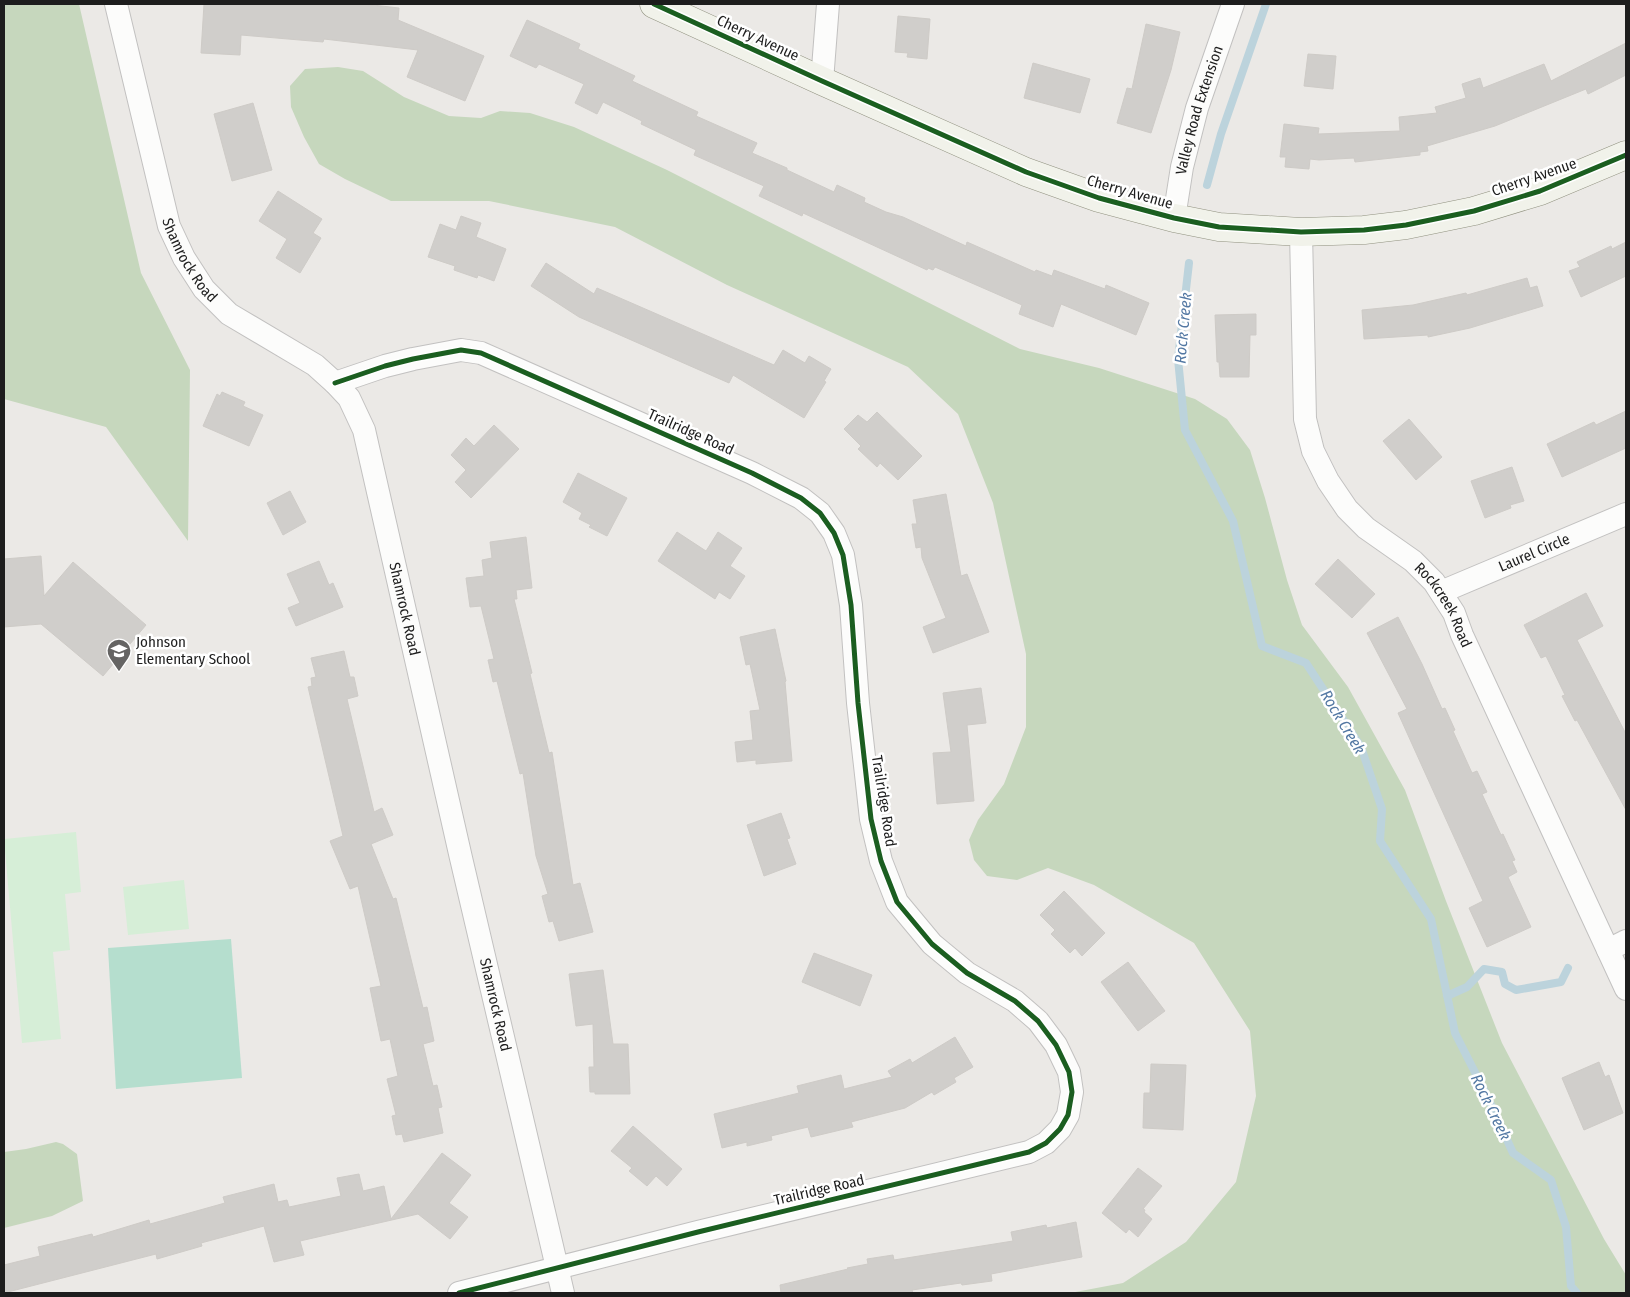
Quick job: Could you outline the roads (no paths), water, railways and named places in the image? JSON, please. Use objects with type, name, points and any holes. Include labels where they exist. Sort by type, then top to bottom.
[{"type":"street","name":"Shamrock Road","points":[[116,4],[169,226],[184,258],[204,288],[229,314],[315,365],[335,383],[349,398],[364,430],[461,858],[563,1293]]},
{"type":"street","name":"Cherry Avenue","points":[[654,4],[1026,172],[1099,198],[1174,218],[1219,227],[1301,232],[1364,230],[1406,225],[1474,211],[1540,191],[1626,155]]},
{"type":"street","points":[[822,81],[828,4]]},
{"type":"street","name":"Valley Road Extension","points":[[1174,218],[1182,167],[1197,108],[1233,4]]},
{"type":"street","name":"Rockcreek Road","points":[[1301,232],[1305,419],[1313,451],[1328,482],[1347,509],[1366,528],[1413,561],[1434,582],[1454,613],[1462,635],[1617,945],[1626,989]]},
{"type":"street","name":"Trailridge Road","points":[[335,383],[413,359],[461,350],[481,353],[752,473],[801,498],[820,513],[834,533],[843,555],[851,605],[858,703],[871,819],[881,861],[897,902],[932,944],[967,973],[1015,1001],[1038,1021],[1056,1046],[1069,1072],[1072,1092],[1068,1115],[1060,1129],[1046,1143],[1029,1152],[717,1227],[459,1293]]},
{"type":"street","name":"Laurel Circle","points":[[1441,592],[1626,514]]},
{"type":"waterway","name":"Rock Creek","points":[[1207,185],[1221,134],[1266,4]]},
{"type":"waterway","name":"Rock Creek","points":[[1189,263],[1178,359],[1185,430],[1233,521],[1262,646],[1306,663],[1361,747],[1382,809],[1380,841],[1431,919],[1455,1033],[1513,1153],[1551,1180],[1566,1227],[1571,1286],[1577,1293]]},
{"type":"waterway","points":[[1447,996],[1467,987],[1484,969],[1502,972],[1505,984],[1516,990],[1561,982],[1568,968]]},
{"type":"place","name":"Johnson Elementary School","points":[[119,672]]}]
